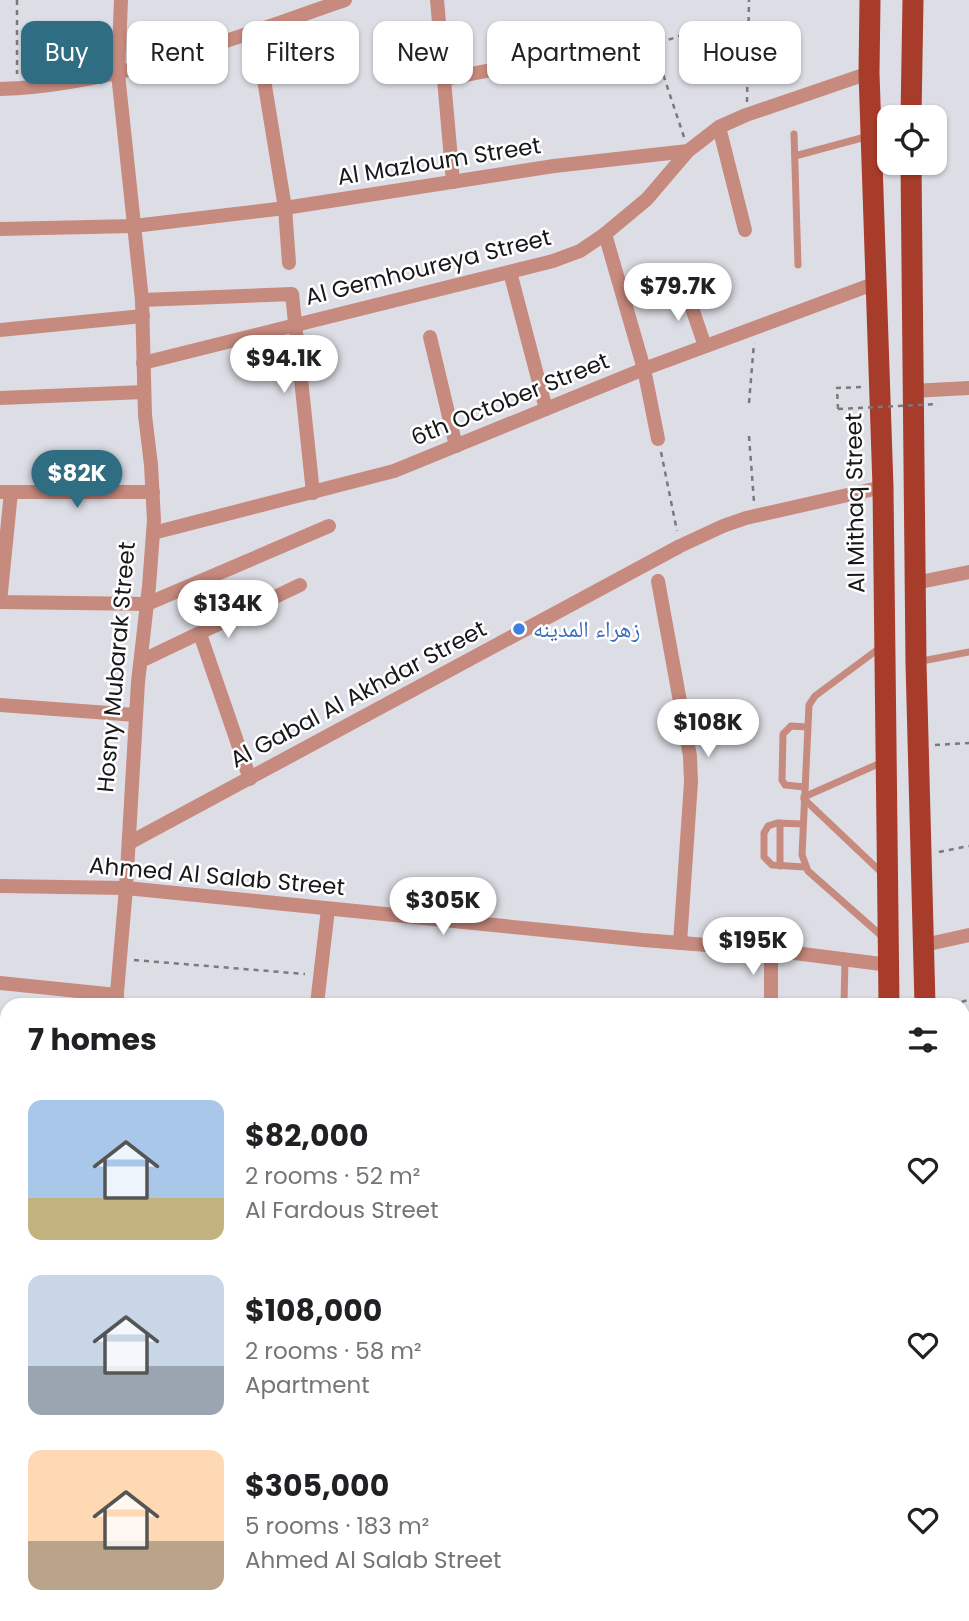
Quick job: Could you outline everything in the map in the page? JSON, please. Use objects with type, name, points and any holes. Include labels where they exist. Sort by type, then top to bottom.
[{"type":"main road","name":"Al Mithaq Street","points":[[870,0],[869,73],[883,487],[889,998]]},
{"type":"main road","points":[[911,105],[913,0]]},
{"type":"main road","points":[[911,175],[916,663],[925,998]]},
{"type":"street","name":"Hosny Mubarak Street","points":[[117,998],[136,715],[153,533],[153,492],[144,391],[142,300],[118,74],[121,0]]},
{"type":"street","points":[[285,21],[345,0]]},
{"type":"street","points":[[437,0],[439,21]]},
{"type":"street","points":[[0,89],[17,89],[118,74],[242,35]]},
{"type":"street","points":[[688,151],[719,127],[869,73]]},
{"type":"street","points":[[265,84],[285,208],[289,262]]},
{"type":"street","points":[[445,84],[453,182]]},
{"type":"street","points":[[719,127],[745,230]]},
{"type":"street","name":"Al Mazloum Street","points":[[0,229],[134,226],[285,208],[554,166],[688,151]]},
{"type":"street","name":"Al Gemhoureya Street","points":[[143,363],[553,261],[580,251],[647,200],[688,151]]},
{"type":"street","points":[[605,234],[644,369],[658,439]]},
{"type":"street","points":[[510,272],[546,409]]},
{"type":"street","name":"6th October Street","points":[[153,533],[394,471],[644,369],[876,282]]},
{"type":"street","points":[[685,288],[705,346]]},
{"type":"street","points":[[142,300],[292,294],[313,493]]},
{"type":"street","points":[[0,330],[143,316]]},
{"type":"street","points":[[430,337],[456,446]]},
{"type":"street","points":[[912,391],[969,388]]},
{"type":"street","points":[[0,398],[144,391]]},
{"type":"street","name":"Al Gabal Al Akhdar Street","points":[[129,843],[680,546],[755,515],[883,487]]},
{"type":"street","points":[[153,492],[6,492],[0,602],[147,604],[329,526]]},
{"type":"street","points":[[915,583],[969,572]]},
{"type":"street","points":[[658,580],[690,757],[691,782],[680,943]]},
{"type":"street","points":[[141,661],[300,585]]},
{"type":"street","points":[[200,634],[250,779]]},
{"type":"street","points":[[0,705],[136,715]]},
{"type":"street","name":"Ahmed Al Salab Street","points":[[0,886],[126,888],[771,950],[889,965]]},
{"type":"street","points":[[318,998],[328,909]]},
{"type":"street","points":[[923,945],[969,935]]},
{"type":"street","points":[[771,950],[771,998]]},
{"type":"street","points":[[0,983],[103,998]]},
{"type":"lane","points":[[794,134],[798,265]]},
{"type":"lane","points":[[795,156],[873,135]]},
{"type":"lane","points":[[885,645],[815,696],[809,705],[802,855],[805,867],[888,942]]},
{"type":"lane","points":[[916,663],[969,652]]},
{"type":"lane","points":[[804,788],[785,785],[782,780],[783,734],[791,726],[807,727]]},
{"type":"lane","points":[[804,798],[885,761]]},
{"type":"lane","points":[[804,798],[887,877]]},
{"type":"lane","points":[[780,823],[780,866]]},
{"type":"lane","points":[[803,824],[768,825],[764,837],[765,861],[772,865],[805,867]]},
{"type":"lane","points":[[844,998],[845,959]]},
{"type":"path","points":[[17,0],[17,89]]},
{"type":"path","points":[[746,116],[749,0]]},
{"type":"path","points":[[679,36],[659,43],[655,50],[688,151]]},
{"type":"path","points":[[749,403],[756,326]]},
{"type":"path","points":[[878,386],[837,388],[838,409],[938,404]]},
{"type":"path","points":[[749,436],[755,515]]},
{"type":"path","points":[[658,439],[680,546]]},
{"type":"path","points":[[919,746],[969,743]]},
{"type":"path","points":[[922,855],[969,846]]},
{"type":"path","points":[[120,959],[321,975]]},
{"type":"place","name":"زهراء المدينه","points":[[519,629]]}]
